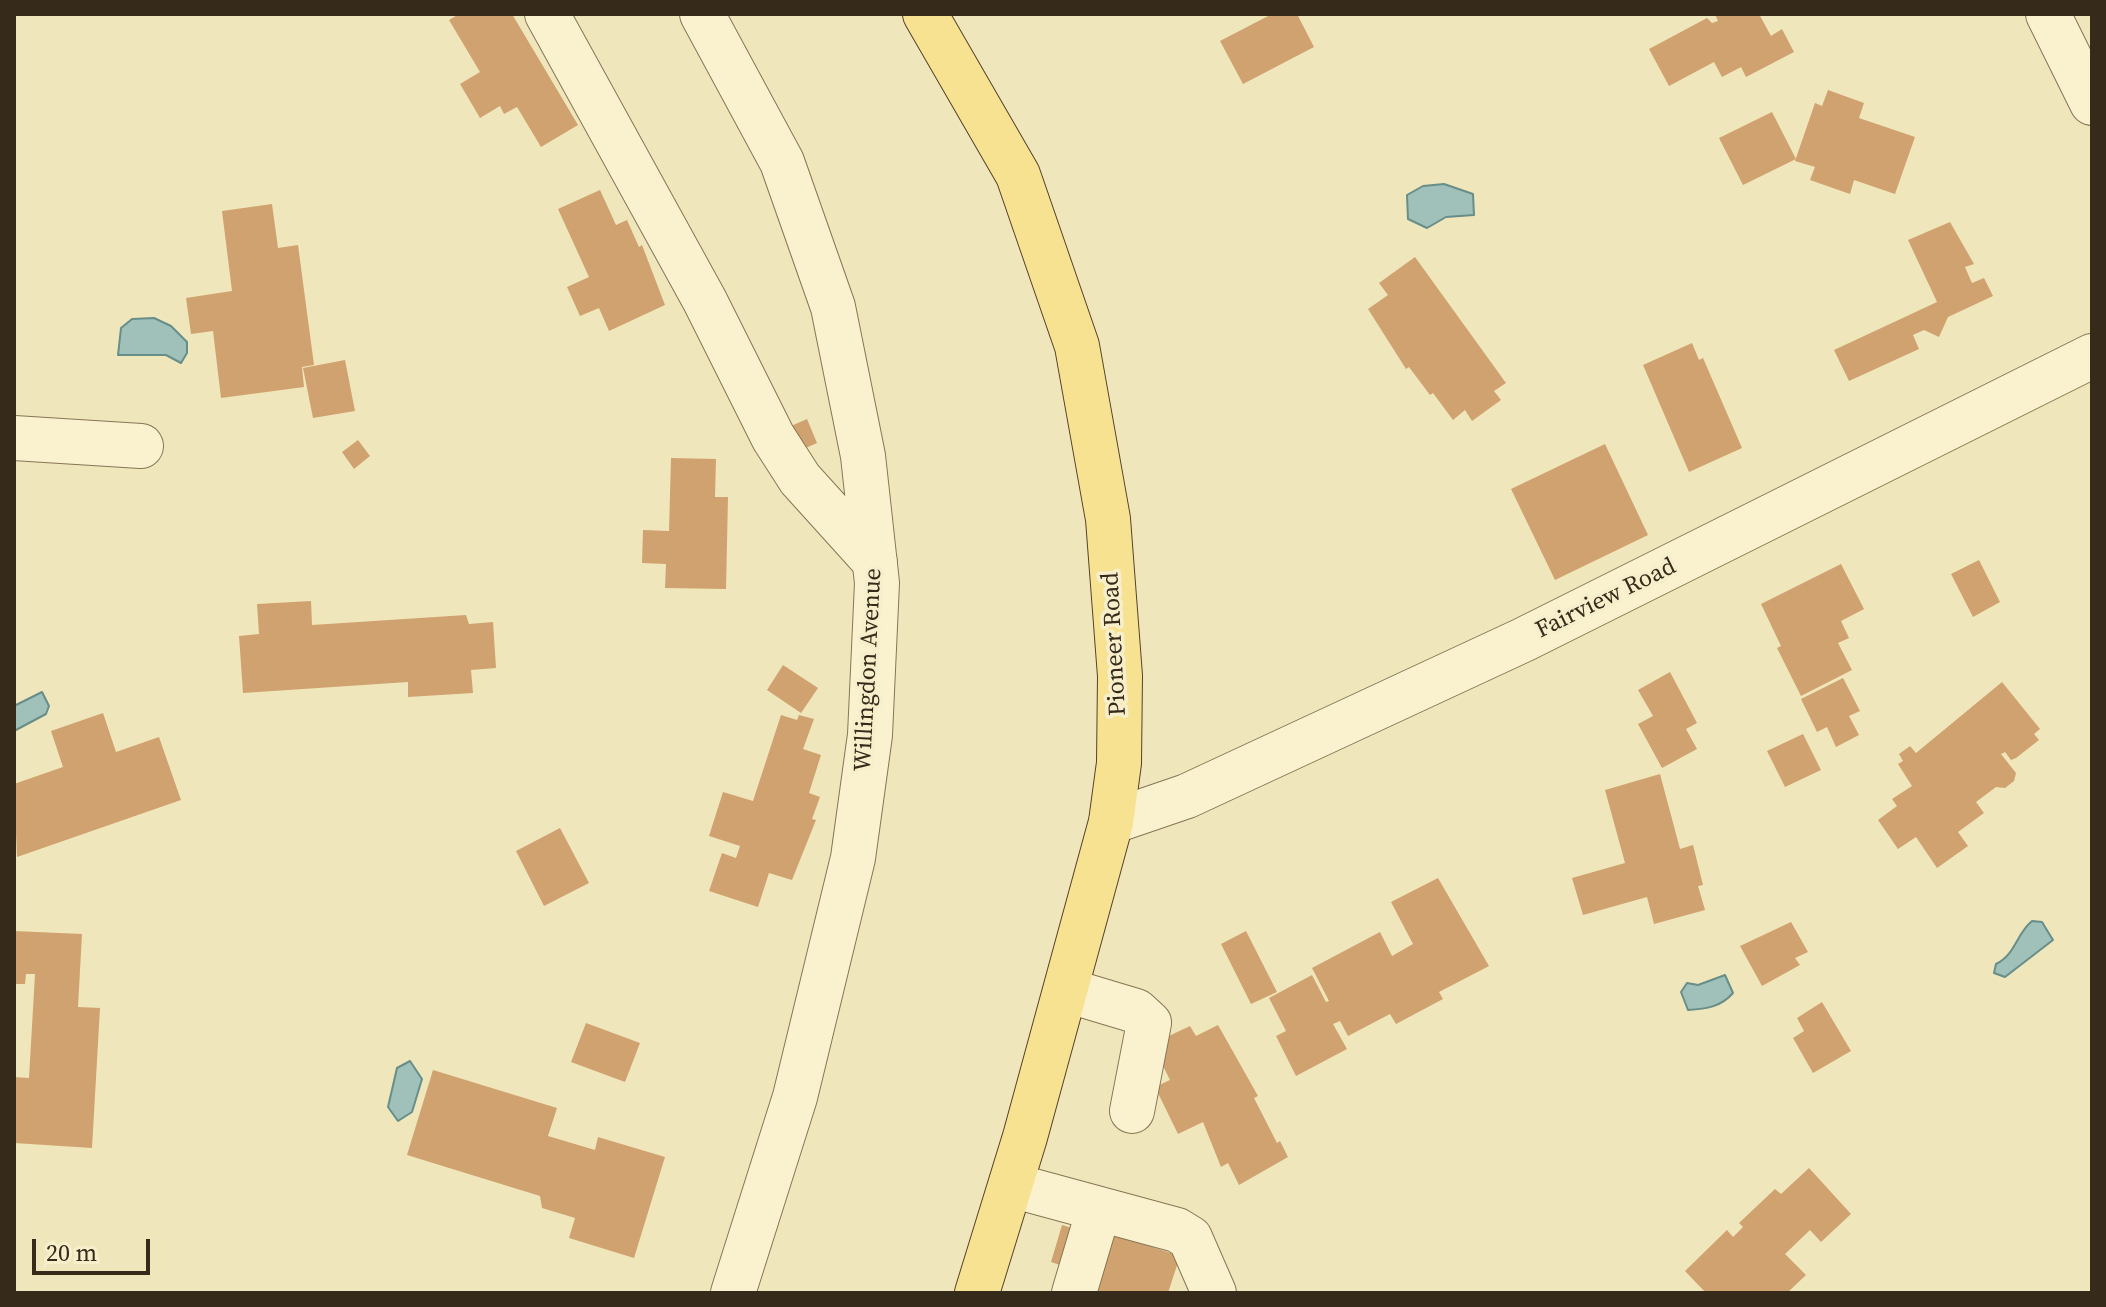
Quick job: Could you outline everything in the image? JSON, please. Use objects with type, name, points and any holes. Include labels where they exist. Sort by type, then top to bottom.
[{"type":"main road","name":"Pioneer Road","points":[[925,14],[1018,175],[1077,346],[1108,519],[1120,676],[1119,763],[1111,822],[1011,1185],[977,1293]]},
{"type":"street","points":[[547,14],[705,301],[773,437],[800,479],[875,562]]},
{"type":"street","name":"Willingdon Avenue","points":[[702,14],[782,162],[833,307],[863,456],[875,562],[870,735],[853,858],[795,1097],[733,1293]]},
{"type":"street","points":[[2048,14],[2092,103]]},
{"type":"street","name":"Fairview Road","points":[[1111,822],[1187,796],[1523,640],[2092,356]]},
{"type":"street","points":[[14,438],[141,446]]},
{"type":"street","points":[[1066,990],[1136,1011],[1149,1023],[1132,1111]]},
{"type":"street","points":[[1011,1185],[1177,1230],[1190,1238],[1214,1293]]},
{"type":"street","points":[[1074,1293],[1099,1209]]},
{"type":"water","points":[[1444,184],[1473,194],[1474,215],[1446,217],[1427,228],[1408,219],[1407,195],[1423,186]]},
{"type":"water","points":[[154,318],[171,326],[187,342],[187,353],[181,363],[166,355],[118,355],[121,328],[132,319]]},
{"type":"water","points":[[42,692],[49,706],[46,714],[14,731],[14,706]]},
{"type":"water","points":[[2032,921],[2042,922],[2053,940],[2005,977],[1994,973],[1996,964],[2008,955]]},
{"type":"water","points":[[1725,975],[1733,993],[1728,998],[1713,1006],[1688,1010],[1681,992],[1687,983],[1698,985]]},
{"type":"water","points":[[410,1061],[422,1079],[412,1112],[398,1121],[388,1107],[397,1068]]},
{"type":"building","points":[[459,14],[512,14],[578,125],[541,147],[517,107],[504,114],[500,106],[480,118],[460,84],[480,72],[449,20]]},
{"type":"building","points":[[1272,14],[1297,14],[1314,47],[1243,84],[1220,41]]},
{"type":"building","points":[[1715,14],[1759,14],[1771,36],[1782,29],[1794,52],[1746,77],[1741,67],[1722,77],[1714,62],[1669,86],[1649,49],[1707,18],[1712,23],[1718,21]]},
{"type":"building","points":[[1828,90],[1864,103],[1859,118],[1915,137],[1895,194],[1854,180],[1850,194],[1810,180],[1815,167],[1795,161],[1815,103],[1822,106]]},
{"type":"building","points":[[1772,112],[1796,159],[1743,185],[1719,138]]},
{"type":"building","points":[[600,190],[616,225],[627,220],[639,247],[642,245],[665,305],[609,331],[599,308],[580,316],[567,287],[589,277],[558,209]]},
{"type":"building","points":[[272,204],[278,248],[298,245],[314,365],[302,367],[304,387],[221,398],[213,331],[191,334],[186,298],[232,291],[222,211]]},
{"type":"building","points":[[1950,222],[1974,264],[1965,267],[1972,283],[1984,278],[1993,296],[1948,317],[1939,337],[1924,330],[1913,335],[1919,349],[1849,381],[1834,350],[1937,302],[1908,240]]},
{"type":"building","points":[[1415,257],[1506,383],[1494,391],[1501,400],[1472,421],[1465,410],[1453,420],[1433,393],[1430,395],[1409,367],[1406,369],[1368,309],[1388,295],[1379,283]]},
{"type":"building","points":[[1692,343],[1699,360],[1703,358],[1742,448],[1689,472],[1643,365]]},
{"type":"building","points":[[345,360],[355,411],[313,418],[303,368]]},
{"type":"building","points":[[807,419],[817,443],[794,453],[784,429]]},
{"type":"building","points":[[358,440],[370,456],[354,469],[342,452]]},
{"type":"building","points":[[1605,444],[1648,535],[1555,580],[1511,489]]},
{"type":"building","points":[[671,458],[716,459],[715,497],[728,497],[726,589],[665,588],[666,564],[642,563],[643,530],[669,531]]},
{"type":"building","points":[[1979,560],[2000,602],[1973,617],[1951,574]]},
{"type":"building","points":[[1841,564],[1864,609],[1841,621],[1849,638],[1838,643],[1852,670],[1801,696],[1777,648],[1781,646],[1761,604]]},
{"type":"building","points":[[311,601],[312,625],[466,615],[469,624],[493,622],[496,668],[471,670],[473,693],[408,697],[408,682],[243,693],[239,636],[259,634],[257,604]]},
{"type":"building","points":[[783,665],[818,688],[801,713],[767,690]]},
{"type":"building","points":[[1670,672],[1697,723],[1686,729],[1697,749],[1662,768],[1638,724],[1653,716],[1638,690]]},
{"type":"building","points":[[1843,678],[1860,711],[1849,716],[1859,735],[1836,747],[1827,727],[1817,732],[1801,699]]},
{"type":"building","points":[[2002,682],[2040,729],[2034,734],[2039,740],[2011,760],[2005,752],[2001,754],[2016,773],[2014,781],[2005,788],[1996,787],[1976,802],[1984,813],[1958,832],[1968,846],[1937,868],[1916,837],[1898,849],[1878,820],[1897,806],[1892,799],[1912,786],[1898,764],[1903,761],[1899,754],[1910,746],[1916,753]]},
{"type":"building","points":[[103,713],[116,752],[159,737],[181,800],[17,857],[14,784],[63,767],[51,731]]},
{"type":"building","points":[[781,715],[797,720],[799,715],[814,719],[803,749],[821,755],[809,793],[820,797],[812,819],[816,820],[792,880],[769,873],[758,907],[709,891],[722,853],[736,858],[740,846],[709,836],[723,792],[753,801]]},
{"type":"building","points":[[1803,734],[1821,770],[1785,787],[1767,751]]},
{"type":"building","points":[[1660,774],[1680,849],[1693,845],[1703,885],[1698,886],[1705,910],[1654,924],[1647,897],[1583,915],[1572,878],[1625,863],[1605,790]]},
{"type":"building","points":[[560,828],[589,883],[544,906],[516,851]]},
{"type":"building","points":[[1438,878],[1489,966],[1439,992],[1443,999],[1396,1024],[1390,1014],[1348,1036],[1340,1021],[1333,1024],[1347,1049],[1296,1076],[1276,1036],[1286,1031],[1269,998],[1312,975],[1326,1002],[1329,1001],[1312,968],[1380,932],[1392,956],[1413,944],[1391,902]]},
{"type":"building","points":[[1791,922],[1808,952],[1795,958],[1800,965],[1762,986],[1740,946]]},
{"type":"building","points":[[14,931],[82,934],[78,1007],[100,1008],[92,1148],[14,1143],[14,1077],[29,1078],[35,974],[26,974],[25,984],[14,984]]},
{"type":"building","points":[[1246,931],[1277,992],[1251,1004],[1221,944]]},
{"type":"building","points":[[1822,1002],[1851,1051],[1813,1073],[1793,1038],[1804,1031],[1797,1018]]},
{"type":"building","points":[[586,1023],[640,1043],[625,1082],[571,1062]]},
{"type":"building","points":[[1218,1025],[1258,1096],[1254,1098],[1277,1143],[1280,1141],[1288,1157],[1239,1185],[1228,1163],[1221,1167],[1203,1122],[1178,1134],[1155,1087],[1170,1080],[1152,1044],[1190,1026],[1196,1036]]},
{"type":"building","points":[[433,1070],[557,1108],[548,1136],[595,1150],[598,1137],[665,1157],[634,1258],[569,1238],[575,1218],[542,1208],[540,1196],[407,1155]]},
{"type":"building","points":[[1809,1168],[1851,1214],[1821,1242],[1810,1230],[1785,1254],[1806,1275],[1787,1293],[1706,1293],[1685,1271],[1727,1230],[1733,1237],[1743,1227],[1739,1223],[1775,1189],[1781,1194]]},
{"type":"building","points":[[1062,1225],[1075,1229],[1069,1268],[1051,1262]]},
{"type":"building","points":[[1112,1234],[1180,1256],[1168,1293],[1093,1293]]}]
